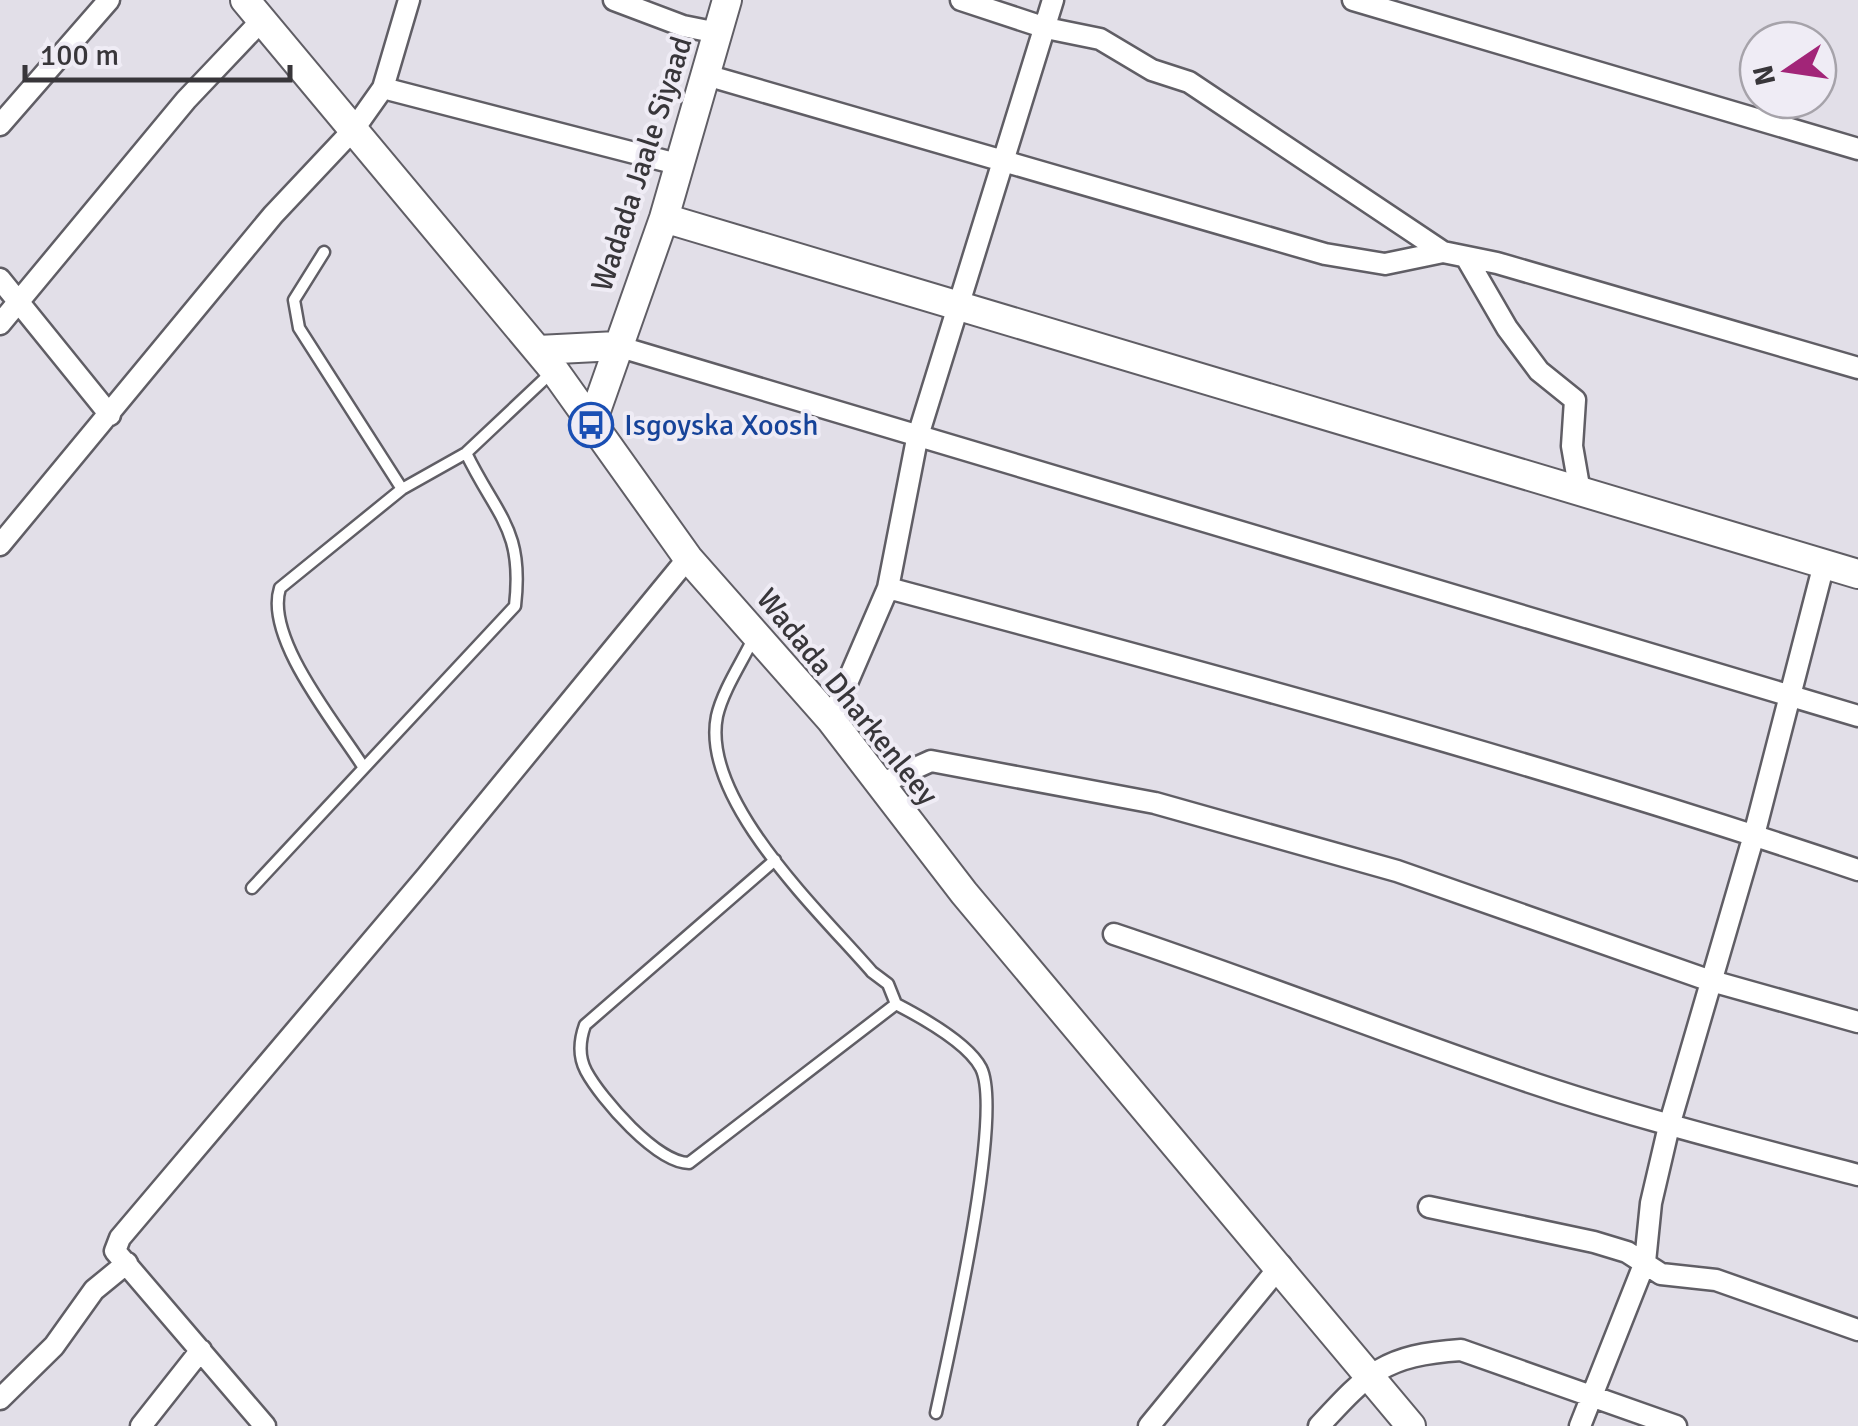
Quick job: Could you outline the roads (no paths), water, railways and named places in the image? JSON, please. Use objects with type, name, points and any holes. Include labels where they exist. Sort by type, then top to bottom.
[{"type":"main road","name":"Wadada Jaale Siyaad","points":[[591,425],[681,165],[727,0]]},
{"type":"main road","name":"Wadada Dharkenleey","points":[[253,10],[546,360],[688,558],[830,720],[964,894],[1281,1266],[1411,1426]]},
{"type":"main road","points":[[664,218],[1858,574]]},
{"type":"main road","points":[[546,360],[617,346]]},
{"type":"street","points":[[0,124],[110,0]]},
{"type":"street","points":[[0,545],[272,215],[354,129],[382,88],[408,0]]},
{"type":"street","points":[[614,0],[683,26],[718,33]]},
{"type":"street","points":[[961,0],[1046,28],[1100,39],[1152,70],[1189,82],[1443,252],[1858,368]]},
{"type":"street","points":[[830,720],[888,588],[917,438],[1053,0]]},
{"type":"street","points":[[1353,0],[1858,149]]},
{"type":"street","points":[[0,324],[186,100],[253,10]]},
{"type":"street","points":[[706,75],[1356,260],[1409,262],[1443,252]]},
{"type":"street","points":[[382,88],[681,165]]},
{"type":"street","points":[[1467,258],[1498,314],[1539,372],[1575,400],[1572,446],[1580,492]]},
{"type":"street","points":[[0,279],[110,416]]},
{"type":"street","points":[[617,346],[1858,716]]},
{"type":"street","points":[[265,1426],[116,1251],[120,1238],[414,892],[688,558]]},
{"type":"street","points":[[1580,1426],[1644,1262],[1651,1203],[1669,1126],[1708,980],[1754,835],[1824,564]]},
{"type":"street","points":[[888,588],[1190,669],[1754,835],[1858,870]]},
{"type":"street","points":[[878,785],[931,761],[1155,803],[1397,871],[1708,980],[1858,1022]]},
{"type":"street","points":[[1114,934],[1514,1076],[1669,1126],[1858,1176]]},
{"type":"street","points":[[1429,1208],[1594,1242],[1644,1262],[1661,1274],[1716,1280],[1858,1330]]},
{"type":"street","points":[[0,1399],[54,1346],[94,1290],[127,1263]]},
{"type":"street","points":[[1149,1426],[1281,1266]]},
{"type":"street","points":[[141,1426],[201,1350]]},
{"type":"street","points":[[1319,1426],[1368,1373],[1418,1356],[1460,1350],[1676,1426]]},
{"type":"lane","points":[[324,252],[294,300],[299,328],[402,489]]},
{"type":"lane","points":[[364,768],[285,638],[276,602],[280,588],[402,489],[466,453],[546,360]]},
{"type":"lane","points":[[252,888],[515,606],[519,558],[511,528],[491,505],[466,453]]},
{"type":"lane","points":[[756,633],[717,716],[718,743],[739,810],[775,860],[872,972],[888,984],[896,1004],[932,1022],[980,1065],[990,1097],[963,1291],[936,1412]]},
{"type":"lane","points":[[775,860],[586,1024],[580,1039],[585,1070],[651,1148],[676,1163],[689,1163],[896,1004]]},
{"type":"place","name":"Isgoyska Xoosh","points":[[591,425]]}]
